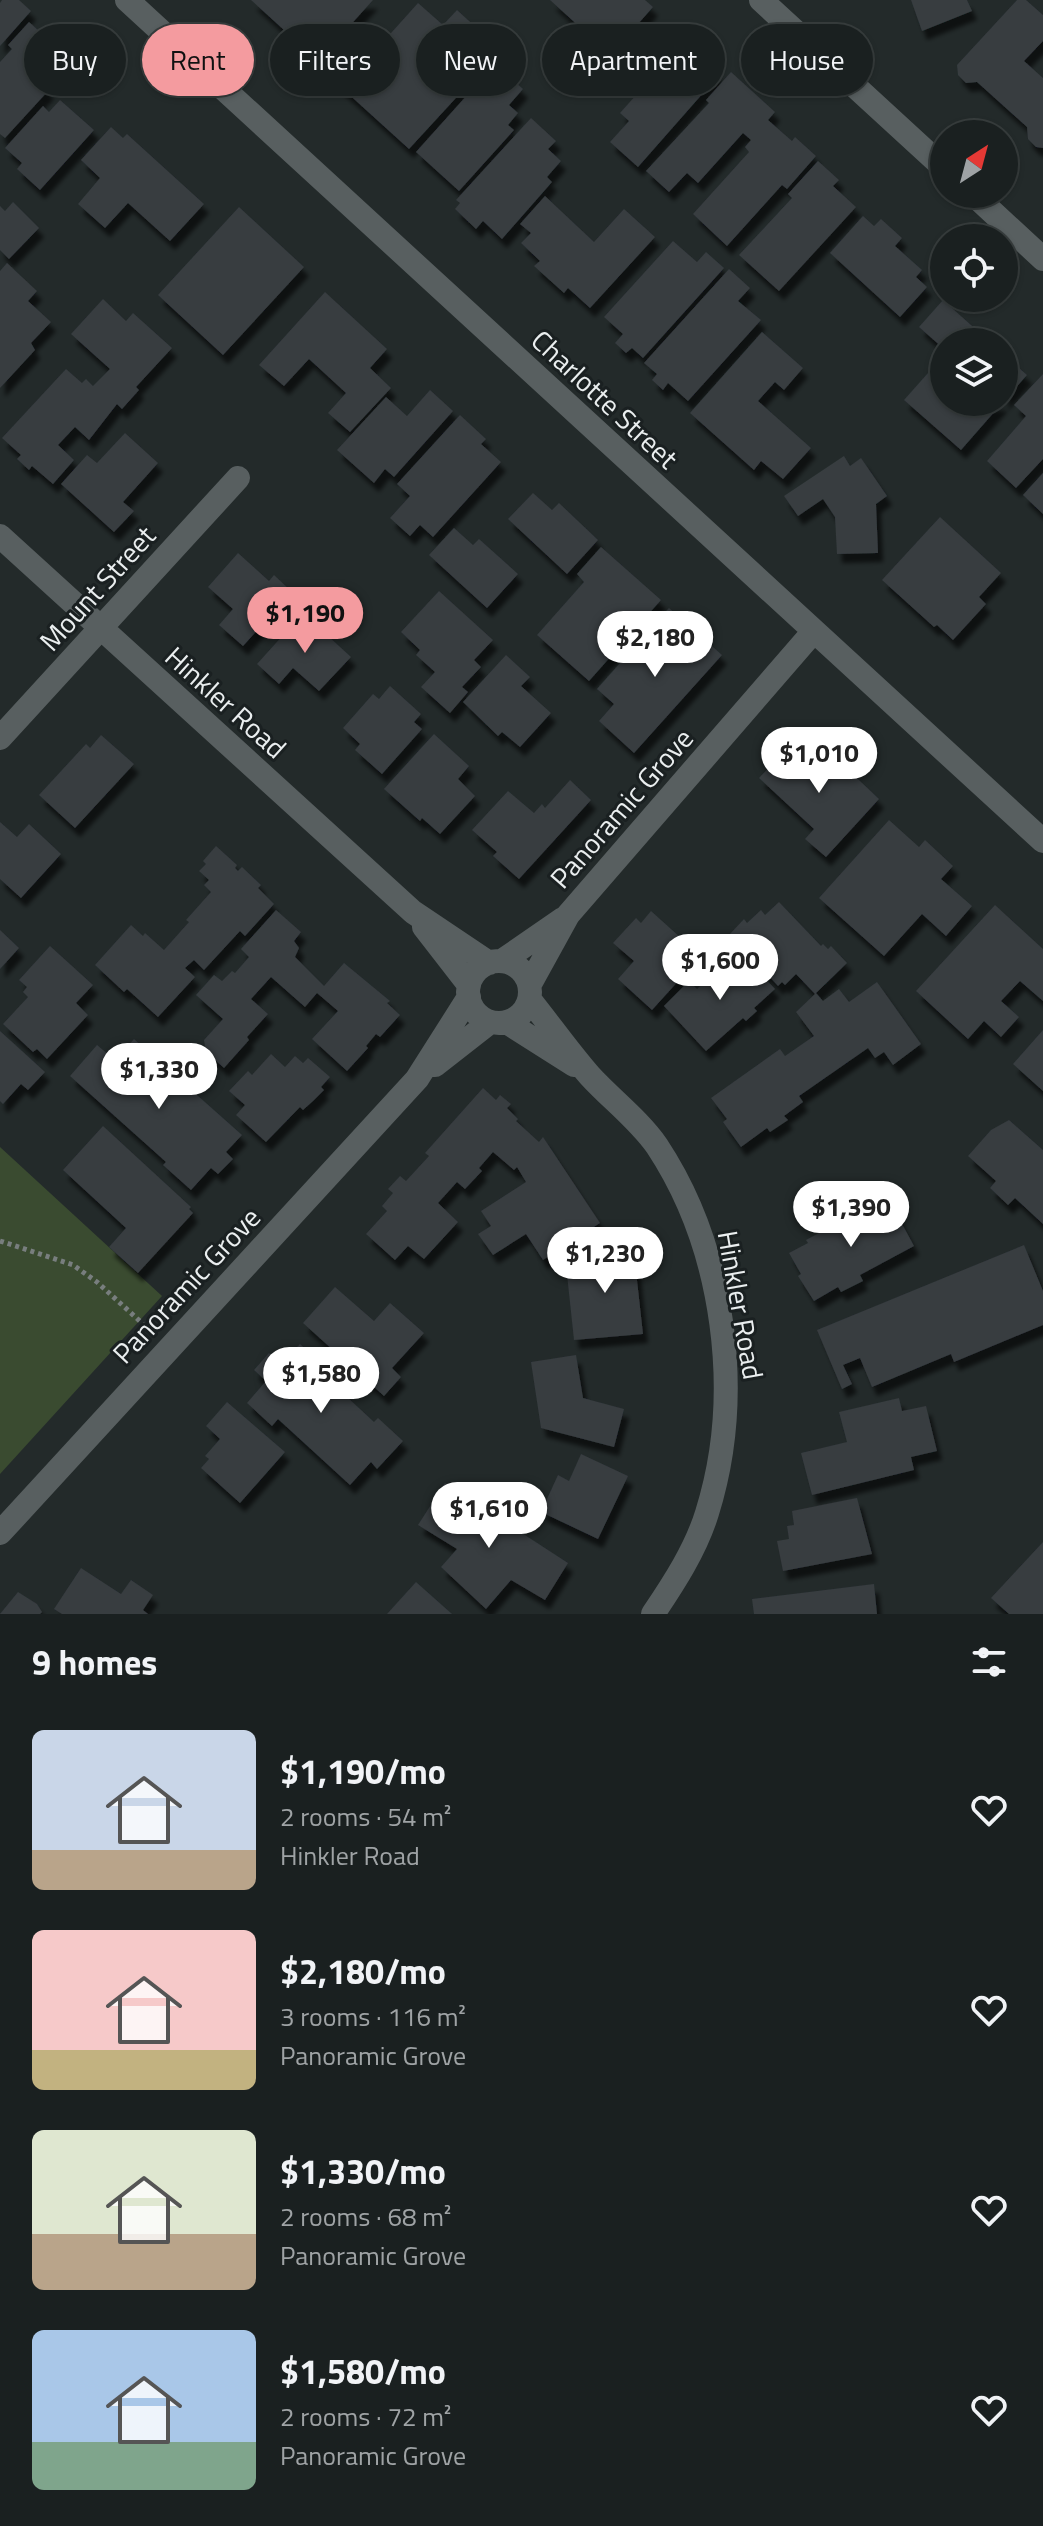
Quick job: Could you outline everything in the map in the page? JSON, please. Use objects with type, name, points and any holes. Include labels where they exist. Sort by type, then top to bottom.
[{"type":"street","name":"Charlotte Street","points":[[127,0],[1043,841]]},
{"type":"street","points":[[761,0],[930,155]]},
{"type":"street","points":[[988,208],[1043,259]]},
{"type":"street","name":"Mount Street","points":[[0,738],[238,478]]},
{"type":"street","name":"Hinkler Road","points":[[0,536],[413,912],[496,962]]},
{"type":"street","name":"Panoramic Grove","points":[[530,992],[568,915],[814,631]]},
{"type":"street","name":"Hinkler Road","points":[[413,912],[469,991]]},
{"type":"street","name":"Panoramic Grove","points":[[496,962],[568,915]]},
{"type":"street","points":[[496,962],[516,966],[530,992],[522,1014],[499,1022],[476,1013],[469,991],[476,971],[496,962]]},
{"type":"street","name":"Panoramic Grove","points":[[0,1533],[417,1079],[469,991]]},
{"type":"street","name":"Hinkler Road","points":[[530,992],[589,1075],[654,1143],[680,1184],[700,1229],[712,1277],[727,1381],[725,1429],[707,1515],[682,1568],[653,1614]]},
{"type":"street","name":"Panoramic Grove","points":[[417,1079],[499,1022]]},
{"type":"street","name":"Hinkler Road","points":[[499,1022],[589,1075]]},
{"type":"path","points":[[0,1241],[73,1265],[97,1282],[143,1324]]},
{"type":"green space","points":[[0,1147],[162,1296],[0,1474]]},
{"type":"building","points":[[2,0],[19,0],[31,11],[0,46],[0,3]]},
{"type":"building","points":[[251,0],[373,0],[351,24],[277,24]]},
{"type":"building","points":[[550,0],[645,0],[653,7],[638,24],[576,24]]},
{"type":"building","points":[[911,0],[967,0],[972,11],[922,31]]},
{"type":"building","points":[[1017,0],[1026,0],[1043,15],[1043,41],[1024,61],[1043,78],[1043,148],[1036,147],[1028,139],[1027,127],[977,82],[966,83],[958,75],[957,65]]},
{"type":"building","points":[[418,3],[442,24],[416,24],[416,96],[458,96],[409,149],[351,96],[400,96],[399,24]]},
{"type":"building","points":[[457,10],[472,24],[444,24]]},
{"type":"building","points":[[24,27],[24,96],[44,96],[5,138],[0,134],[0,62],[12,49],[8,45]]},
{"type":"building","points":[[731,72],[741,81],[741,96],[757,96],[775,112],[768,120],[792,141],[795,137],[816,156],[787,189],[782,185],[727,246],[693,214],[749,152],[745,147],[751,140],[743,133],[698,183],[687,173],[669,192],[646,171],[709,103],[706,100],[710,96],[725,96],[725,79]]},
{"type":"building","points":[[466,96],[517,96],[509,105],[518,113],[508,125],[514,130],[459,191],[416,152]]},
{"type":"building","points":[[635,96],[701,96],[638,167],[610,142],[629,121],[620,113]]},
{"type":"building","points":[[60,100],[94,130],[40,190],[17,169],[22,163],[5,148],[43,106],[49,112]]},
{"type":"building","points":[[531,118],[556,141],[548,149],[561,161],[547,177],[552,182],[502,239],[483,221],[476,229],[455,209],[460,203],[456,200]]},
{"type":"building","points":[[111,127],[123,138],[127,134],[204,204],[170,241],[128,203],[105,228],[78,204],[100,178],[81,160]]},
{"type":"building","points":[[818,161],[839,180],[833,186],[856,207],[779,291],[739,255],[792,198],[788,194]]},
{"type":"building","points":[[545,196],[594,242],[624,209],[655,237],[590,308],[568,288],[564,293],[534,266],[540,261],[521,243],[531,233],[520,224]]},
{"type":"building","points":[[13,202],[39,228],[9,259],[0,250],[0,206],[5,211]]},
{"type":"building","points":[[239,207],[304,267],[223,355],[158,295]]},
{"type":"building","points":[[863,216],[874,226],[881,219],[902,238],[895,246],[922,270],[916,277],[927,287],[900,317],[830,253]]},
{"type":"building","points":[[673,241],[697,262],[706,252],[724,268],[643,358],[632,348],[626,353],[615,343],[623,334],[604,317]]},
{"type":"building","points":[[7,263],[37,291],[28,301],[51,322],[31,343],[35,350],[0,388],[0,271]]},
{"type":"building","points":[[729,269],[750,288],[738,301],[761,320],[688,401],[668,383],[663,390],[652,380],[657,374],[644,363]]},
{"type":"building","points":[[325,292],[387,349],[370,368],[391,388],[350,432],[328,413],[346,393],[309,359],[284,386],[259,365]]},
{"type":"building","points":[[103,299],[126,321],[133,313],[172,348],[136,387],[139,390],[122,409],[117,404],[89,440],[75,427],[58,445],[74,460],[53,484],[32,466],[29,470],[17,459],[21,455],[2,438],[66,369],[82,383],[86,379],[93,386],[110,369],[71,334]]},
{"type":"building","points":[[932,312],[956,312],[974,328],[930,328],[930,337],[919,327]]},
{"type":"building","points":[[762,332],[803,368],[784,390],[775,382],[758,401],[811,448],[783,479],[761,461],[754,470],[690,413]]},
{"type":"building","points":[[1018,367],[1027,375],[1018,385]]},
{"type":"building","points":[[930,371],[930,416],[991,416],[961,450],[904,400]]},
{"type":"building","points":[[1043,374],[1043,459],[1016,488],[987,461],[1026,416],[1018,409],[1018,401]]},
{"type":"building","points":[[430,390],[453,411],[394,477],[385,469],[374,483],[337,450],[386,397],[407,416]]},
{"type":"building","points":[[460,415],[486,439],[481,444],[501,462],[433,537],[420,525],[410,536],[390,518],[410,496],[397,484]]},
{"type":"building","points":[[125,433],[158,463],[123,502],[134,511],[114,532],[61,484],[87,455],[97,463]]},
{"type":"building","points":[[844,456],[850,466],[861,458],[887,496],[876,504],[878,553],[837,554],[835,517],[823,499],[798,516],[784,496]]},
{"type":"building","points":[[1043,473],[1043,514],[1023,495]]},
{"type":"building","points":[[533,493],[552,510],[559,503],[598,540],[567,574],[508,519]]},
{"type":"building","points":[[940,517],[1001,573],[979,597],[986,604],[953,640],[882,580]]},
{"type":"building","points":[[454,528],[473,545],[479,539],[518,574],[487,608],[429,555]]},
{"type":"building","points":[[601,547],[661,600],[589,681],[537,635],[584,582],[577,574]]},
{"type":"building","points":[[238,553],[269,581],[274,575],[292,592],[243,646],[219,625],[233,609],[208,587]]},
{"type":"building","points":[[439,591],[493,640],[474,660],[481,667],[462,687],[468,692],[450,713],[421,687],[435,672],[416,655],[420,650],[401,632]]},
{"type":"building","points":[[669,608],[722,655],[634,753],[599,721],[614,704],[597,689]]},
{"type":"building","points":[[303,613],[351,657],[319,691],[293,668],[279,684],[257,664]]},
{"type":"building","points":[[506,655],[530,677],[521,686],[551,713],[520,747],[502,732],[498,736],[463,702]]},
{"type":"building","points":[[390,686],[421,714],[414,722],[422,729],[382,774],[355,750],[360,744],[343,728],[373,694],[379,699]]},
{"type":"building","points":[[434,734],[469,766],[458,779],[475,796],[440,834],[384,789]]},
{"type":"building","points":[[101,735],[134,764],[75,828],[39,795],[86,744],[90,748]]},
{"type":"building","points":[[796,739],[833,773],[842,764],[879,799],[826,857],[805,839],[814,829],[759,778]]},
{"type":"building","points":[[570,780],[591,800],[519,879],[493,856],[497,852],[472,830],[508,791],[534,813],[542,804],[545,808]]},
{"type":"building","points":[[889,820],[919,847],[925,840],[953,866],[941,879],[972,906],[946,936],[922,914],[884,956],[819,898]]},
{"type":"building","points":[[0,822],[17,837],[29,824],[61,854],[21,898],[0,879]]},
{"type":"building","points":[[216,846],[237,865],[235,868],[238,871],[242,867],[261,885],[258,888],[274,904],[245,936],[240,931],[204,970],[194,960],[185,968],[195,977],[158,1017],[95,965],[131,925],[164,950],[211,892],[204,885],[209,880],[199,871]]},
{"type":"building","points":[[779,902],[821,946],[823,944],[828,949],[831,946],[847,963],[815,994],[796,974],[785,985],[782,982],[778,986],[730,934],[744,919],[747,923],[761,910],[765,915]]},
{"type":"building","points":[[995,905],[1043,949],[1043,1001],[1020,981],[1001,1001],[1019,1017],[1001,1037],[984,1021],[968,1039],[916,991]]},
{"type":"building","points":[[276,910],[301,932],[294,941],[299,948],[295,957],[324,986],[344,963],[390,1001],[387,1003],[400,1015],[380,1037],[376,1034],[347,1071],[312,1039],[338,1011],[317,993],[305,1007],[271,977],[251,999],[268,1014],[247,1037],[249,1040],[224,1068],[206,1052],[204,1040],[223,1019],[196,995],[214,975],[222,981],[232,971],[235,973],[249,957],[241,949]]},
{"type":"building","points":[[651,911],[701,956],[652,1010],[618,979],[634,961],[613,943],[636,918],[641,923]]},
{"type":"building","points":[[0,930],[19,948],[0,969]]},
{"type":"building","points":[[50,946],[93,985],[76,1003],[88,1015],[47,1059],[37,1049],[33,1052],[3,1024],[28,997],[23,992],[27,987],[19,980]]},
{"type":"building","points":[[744,956],[775,989],[754,1008],[757,1011],[746,1021],[743,1018],[706,1051],[664,1006],[689,981],[697,989],[715,972],[720,977]]},
{"type":"building","points":[[877,982],[921,1044],[893,1065],[884,1052],[875,1058],[868,1048],[799,1096],[803,1102],[784,1116],[788,1120],[770,1132],[767,1128],[741,1147],[723,1122],[727,1119],[711,1098],[780,1049],[785,1056],[814,1036],[796,1012],[816,993],[823,1001],[839,989],[849,1002]]},
{"type":"building","points":[[1043,1030],[1043,1091],[1013,1064]]},
{"type":"building","points":[[0,1031],[45,1072],[28,1090],[21,1084],[3,1104],[0,1101]]},
{"type":"building","points":[[134,1039],[242,1135],[226,1152],[233,1159],[218,1174],[211,1168],[191,1190],[163,1165],[166,1162],[70,1076],[97,1045],[115,1060]]},
{"type":"building","points":[[271,1054],[285,1067],[295,1056],[303,1063],[308,1058],[330,1077],[321,1087],[324,1090],[303,1110],[300,1107],[266,1142],[236,1115],[245,1105],[229,1091],[248,1071],[252,1075]]},
{"type":"building","points":[[483,1088],[496,1100],[500,1095],[511,1104],[507,1108],[518,1119],[516,1121],[539,1142],[543,1137],[600,1223],[543,1260],[526,1234],[493,1255],[478,1234],[491,1226],[481,1211],[526,1182],[517,1167],[514,1170],[493,1152],[479,1168],[482,1171],[465,1189],[457,1182],[438,1203],[458,1222],[424,1259],[408,1246],[395,1260],[366,1234],[387,1211],[382,1206],[393,1193],[388,1189],[400,1176],[406,1181],[429,1156],[425,1153]]},
{"type":"building","points":[[1009,1120],[1043,1150],[1043,1224],[1015,1198],[1008,1205],[990,1188],[996,1181],[968,1156],[991,1130]]},
{"type":"building","points":[[103,1126],[191,1207],[189,1209],[193,1213],[138,1273],[109,1247],[126,1228],[63,1170]]},
{"type":"building","points":[[887,1196],[914,1246],[860,1275],[863,1281],[841,1292],[838,1287],[814,1301],[798,1276],[801,1274],[789,1253],[808,1243],[806,1240]]},
{"type":"building","points":[[633,1244],[643,1334],[574,1340],[566,1265],[596,1262],[594,1248]]},
{"type":"building","points":[[1024,1245],[1043,1291],[1043,1325],[954,1362],[951,1354],[872,1387],[860,1358],[843,1365],[852,1384],[842,1389],[817,1330]]},
{"type":"building","points":[[335,1287],[374,1321],[390,1303],[424,1333],[392,1368],[401,1377],[384,1396],[303,1323]]},
{"type":"building","points":[[300,1344],[323,1365],[318,1370],[374,1422],[378,1418],[403,1441],[377,1469],[371,1462],[350,1485],[278,1419],[272,1426],[247,1403],[266,1381],[254,1370],[269,1353],[281,1364]]},
{"type":"building","points":[[576,1355],[583,1398],[624,1409],[614,1447],[541,1428],[531,1362]]},
{"type":"building","points":[[899,1398],[902,1411],[926,1406],[937,1451],[911,1457],[914,1470],[812,1495],[801,1453],[847,1442],[839,1412]]},
{"type":"building","points":[[227,1402],[285,1452],[240,1503],[201,1468],[209,1459],[205,1456],[220,1439],[206,1426]]},
{"type":"building","points":[[581,1454],[628,1476],[598,1539],[541,1512],[558,1475],[569,1481]]},
{"type":"building","points":[[445,1483],[568,1563],[545,1600],[511,1580],[486,1609],[441,1567],[457,1549],[418,1525]]},
{"type":"building","points":[[857,1498],[872,1554],[783,1571],[777,1541],[789,1539],[787,1526],[794,1525],[792,1511]]},
{"type":"building","points":[[1043,1542],[1043,1614],[1009,1614],[991,1598]]},
{"type":"building","points":[[81,1568],[121,1594],[131,1580],[153,1595],[143,1610],[148,1614],[62,1614],[54,1609]]},
{"type":"building","points":[[416,1582],[452,1614],[387,1614]]},
{"type":"building","points":[[874,1584],[877,1614],[754,1614],[752,1599]]},
{"type":"building","points":[[18,1592],[37,1604],[42,1612],[0,1614]]}]
